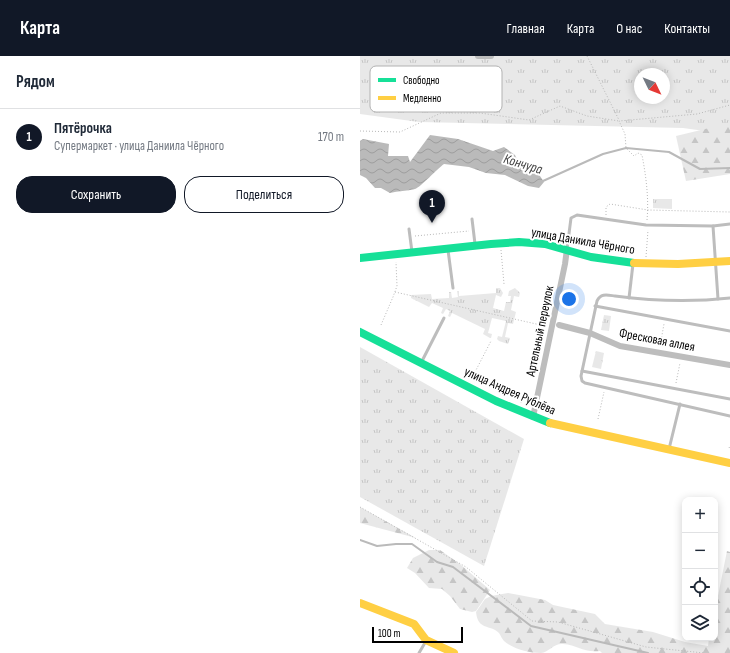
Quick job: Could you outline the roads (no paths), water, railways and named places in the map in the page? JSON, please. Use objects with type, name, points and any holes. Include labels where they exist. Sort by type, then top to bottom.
[{"type":"street","points":[[478,56],[491,56]]},
{"type":"street","name":"улица Даниила Чёрного","points":[[360,258],[500,243],[538,243],[589,256],[633,263],[716,263],[730,261]]},
{"type":"street","name":"Артельный переулок","points":[[533,417],[567,250]]},
{"type":"street","name":"Фресковая аллея","points":[[559,325],[590,333],[620,346],[730,365]]},
{"type":"street","name":"улица Андрея Рублёва","points":[[360,332],[496,401],[547,422],[730,463]]},
{"type":"street","points":[[360,603],[414,624],[426,640],[454,653]]},
{"type":"lane","points":[[567,250],[571,218],[577,215],[647,226],[713,226],[730,224]]},
{"type":"lane","points":[[472,219],[476,246]]},
{"type":"lane","points":[[713,226],[718,299]]},
{"type":"lane","points":[[409,230],[412,252]]},
{"type":"lane","points":[[448,248],[453,288]]},
{"type":"lane","points":[[629,298],[633,263]]},
{"type":"lane","points":[[730,298],[674,300],[629,298],[604,295],[599,297],[582,371],[582,381],[585,383],[730,416]]},
{"type":"lane","points":[[596,306],[730,331]]},
{"type":"lane","points":[[421,363],[444,318]]},
{"type":"lane","points":[[582,371],[730,400]]},
{"type":"lane","points":[[669,450],[680,404]]},
{"type":"lane","points":[[419,653],[426,640]]},
{"type":"water","points":[[430,135],[458,139],[493,151],[504,147],[515,155],[519,164],[536,170],[544,182],[539,188],[528,186],[505,175],[486,173],[469,167],[444,164],[415,189],[390,193],[381,188],[375,188],[366,178],[360,175],[360,141],[363,139],[389,144],[388,156],[408,156],[410,162]]},
{"type":"waterway","name":"Кончура","points":[[543,181],[603,154],[626,148],[669,152],[700,169],[730,168]]},
{"type":"waterway","points":[[360,540],[377,546],[412,544],[437,562],[453,567],[531,626],[648,653]]},
{"type":"place","name":"Пятёрочка","points":[[432,223]]}]
